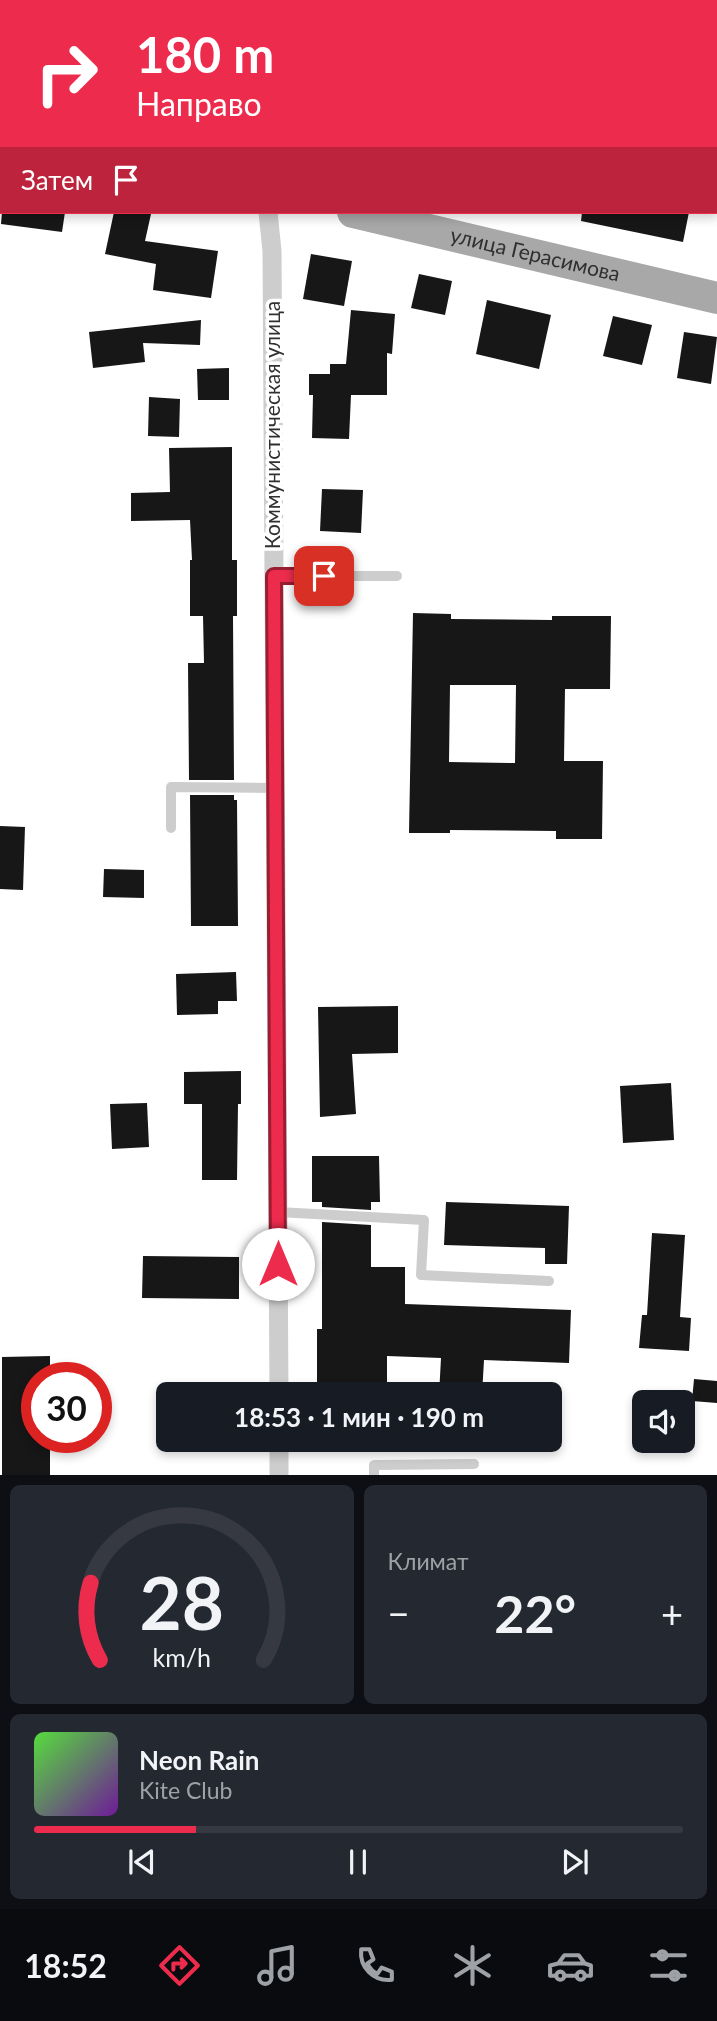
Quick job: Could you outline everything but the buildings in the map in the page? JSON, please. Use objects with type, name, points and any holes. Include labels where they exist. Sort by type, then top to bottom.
[{"type":"main road","name":"улица Герасимова","points":[[361,214],[717,298]]},
{"type":"street","name":"Коммунистическая улица","points":[[268,214],[272,251],[279,1382]]},
{"type":"street","points":[[279,1452],[279,1475]]},
{"type":"lane","points":[[274,576],[397,576]]},
{"type":"lane","points":[[171,828],[171,787],[275,788]]},
{"type":"lane","points":[[278,1212],[424,1220],[421,1275],[549,1282]]},
{"type":"lane","points":[[374,1475],[373,1465],[474,1464]]},
{"type":"route","points":[[278,1264],[274,576],[324,576]]}]
